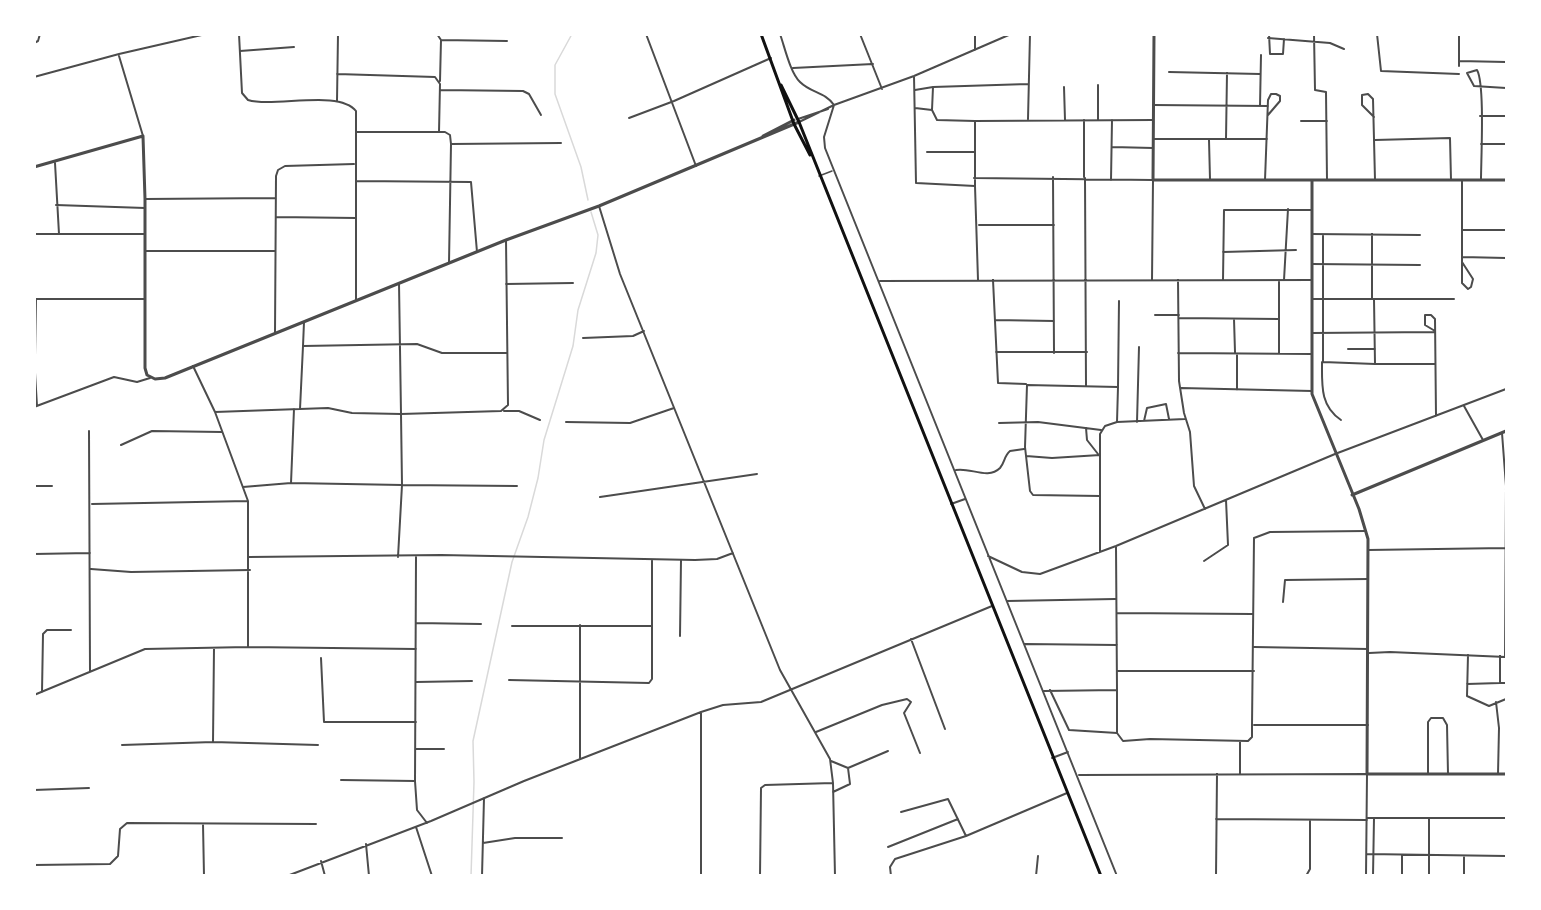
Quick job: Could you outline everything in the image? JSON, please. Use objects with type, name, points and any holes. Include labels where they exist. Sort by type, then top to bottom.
[{"type":"main road","points":[[761,34],[794,122],[811,156]]},
{"type":"main road","points":[[781,85],[798,121],[1101,876]]},
{"type":"street","points":[[34,43],[38,41],[40,34]]},
{"type":"street","points":[[34,77],[118,54],[206,34]]},
{"type":"street","points":[[239,34],[242,93],[248,100],[255,102],[337,101],[352,106],[356,111],[356,302]]},
{"type":"street","points":[[337,101],[338,34]]},
{"type":"street","points":[[437,34],[441,40],[439,132]]},
{"type":"street","points":[[646,34],[674,102],[696,166]]},
{"type":"street","points":[[780,34],[801,84],[825,95],[834,105]]},
{"type":"street","points":[[860,34],[882,89]]},
{"type":"street","points":[[975,34],[975,50]]},
{"type":"street","points":[[144,299],[35,299],[36,407],[114,377],[137,382],[150,378],[165,378],[506,240],[599,206],[762,138],[834,105],[882,89],[1011,34]]},
{"type":"street","points":[[1028,120],[1030,34]]},
{"type":"street","points":[[1152,280],[1154,34]]},
{"type":"street","points":[[1314,34],[1315,90],[1326,92],[1328,180]]},
{"type":"street","points":[[1377,34],[1381,71],[1459,74]]},
{"type":"street","points":[[1459,34],[1459,66]]},
{"type":"street","points":[[1284,39],[1283,53],[1270,54],[1268,36],[1337,44],[1344,49]]},
{"type":"street","points":[[441,40],[507,41]]},
{"type":"street","points":[[240,51],[294,47]]},
{"type":"street","points":[[118,54],[142,136],[146,251],[145,368],[150,378]]},
{"type":"street","points":[[1260,106],[1261,55]]},
{"type":"street","points":[[629,118],[674,102],[771,58]]},
{"type":"street","points":[[1459,61],[1506,62]]},
{"type":"street","points":[[793,68],[873,64]]},
{"type":"street","points":[[1481,180],[1480,88],[1478,71],[1468,71],[1467,76],[1471,84],[1480,88],[1506,88]]},
{"type":"street","points":[[1169,72],[1260,74]]},
{"type":"street","points":[[337,74],[430,76],[438,79],[440,84]]},
{"type":"street","points":[[1226,139],[1227,74]]},
{"type":"street","points":[[914,76],[916,183],[975,186]]},
{"type":"street","points":[[915,90],[933,87],[1028,84]]},
{"type":"street","points":[[1098,85],[1098,120]]},
{"type":"street","points":[[933,87],[932,110],[935,118],[939,120],[1153,120]]},
{"type":"street","points":[[1064,87],[1065,120]]},
{"type":"street","points":[[440,90],[523,91],[529,94],[541,115]]},
{"type":"street","points":[[1265,180],[1268,106],[1271,94],[1280,96],[1280,101],[1268,115]]},
{"type":"street","points":[[1374,117],[1362,105],[1362,95],[1368,94],[1373,99],[1374,117],[1375,180]]},
{"type":"street","points":[[834,105],[824,137],[825,148],[1117,876]]},
{"type":"street","points":[[1154,105],[1268,106]]},
{"type":"street","points":[[915,108],[932,110]]},
{"type":"street","points":[[1480,116],[1506,116]]},
{"type":"street","points":[[1084,120],[1086,386]]},
{"type":"street","points":[[1111,180],[1112,120]]},
{"type":"street","points":[[975,121],[974,178],[978,225],[978,280]]},
{"type":"street","points":[[1301,121],[1327,121]]},
{"type":"street","points":[[356,132],[439,132],[450,135],[452,144],[449,263]]},
{"type":"street","points":[[34,167],[55,163],[142,136]]},
{"type":"street","points":[[1374,140],[1450,138],[1451,180]]},
{"type":"street","points":[[1153,139],[1266,139]]},
{"type":"street","points":[[1209,140],[1210,180]]},
{"type":"street","points":[[452,144],[561,143]]},
{"type":"street","points":[[1481,144],[1506,144]]},
{"type":"street","points":[[1112,147],[1153,148]]},
{"type":"street","points":[[927,152],[974,152]]},
{"type":"street","points":[[55,163],[59,234]]},
{"type":"street","points":[[275,333],[276,176],[285,166],[355,164]]},
{"type":"street","points":[[819,176],[834,170]]},
{"type":"street","points":[[1053,177],[1054,353]]},
{"type":"street","points":[[974,178],[1506,180]]},
{"type":"street","points":[[1312,180],[1312,391],[1366,531],[1368,550],[1366,876]]},
{"type":"street","points":[[1462,180],[1462,230],[1462,257],[1462,262],[1462,283],[1468,289],[1473,279],[1462,262]]},
{"type":"street","points":[[356,181],[451,181],[472,184],[477,252]]},
{"type":"street","points":[[145,199],[276,198]]},
{"type":"street","points":[[57,205],[145,208]]},
{"type":"street","points":[[599,206],[620,273],[780,670],[831,761],[835,876]]},
{"type":"street","points":[[1284,280],[1288,209]]},
{"type":"street","points":[[1223,280],[1224,210],[1312,210]]},
{"type":"street","points":[[276,217],[356,218]]},
{"type":"street","points":[[978,225],[1054,225]]},
{"type":"street","points":[[1462,230],[1506,230]]},
{"type":"street","points":[[34,234],[145,234]]},
{"type":"street","points":[[1312,234],[1420,235]]},
{"type":"street","points":[[1372,234],[1375,364]]},
{"type":"street","points":[[1323,235],[1322,394],[1330,414],[1341,420]]},
{"type":"street","points":[[501,411],[508,405],[506,240]]},
{"type":"street","points":[[1223,252],[1296,250]]},
{"type":"street","points":[[146,251],[275,251]]},
{"type":"street","points":[[1462,257],[1506,258]]},
{"type":"street","points":[[1312,264],[1420,265]]},
{"type":"street","points":[[993,280],[998,384],[1118,387]]},
{"type":"street","points":[[1178,280],[1178,353],[1181,388],[1190,432],[1195,488],[1205,509]]},
{"type":"street","points":[[1279,280],[1279,353]]},
{"type":"street","points":[[879,281],[1312,280]]},
{"type":"street","points":[[506,284],[573,283]]},
{"type":"street","points":[[398,557],[402,485],[399,284]]},
{"type":"street","points":[[1312,299],[1454,299]]},
{"type":"street","points":[[1117,422],[1119,301]]},
{"type":"street","points":[[1155,315],[1279,319]]},
{"type":"street","points":[[1435,332],[1425,325],[1425,315],[1434,316],[1435,332],[1436,416]]},
{"type":"street","points":[[1234,319],[1237,391]]},
{"type":"street","points":[[995,320],[1054,321]]},
{"type":"street","points":[[300,408],[304,322]]},
{"type":"street","points":[[583,338],[633,336],[644,331]]},
{"type":"street","points":[[1311,333],[1435,332]]},
{"type":"street","points":[[303,346],[417,344],[442,353],[507,353]]},
{"type":"street","points":[[1137,422],[1139,347]]},
{"type":"street","points":[[1348,349],[1375,349]]},
{"type":"street","points":[[996,352],[1087,352]]},
{"type":"street","points":[[1178,353],[1312,354]]},
{"type":"street","points":[[1322,360],[1324,363],[1435,364]]},
{"type":"street","points":[[193,366],[215,412],[248,501],[250,570],[248,646]]},
{"type":"street","points":[[1027,385],[1025,449],[1029,488],[1033,495],[1100,496]]},
{"type":"street","points":[[1181,388],[1312,391]]},
{"type":"street","points":[[988,556],[1022,572],[1036,575],[1116,546],[1335,454],[1506,389]]},
{"type":"street","points":[[1144,421],[1147,408],[1160,404],[1166,404],[1169,420]]},
{"type":"street","points":[[1464,406],[1483,441]]},
{"type":"street","points":[[215,412],[300,408],[401,414],[519,411],[540,420]]},
{"type":"street","points":[[566,422],[630,423],[675,408]]},
{"type":"street","points":[[291,483],[294,409]]},
{"type":"street","points":[[1100,552],[1101,430],[1107,424],[1117,422],[1186,419]]},
{"type":"street","points":[[999,423],[1027,422],[1101,430]]},
{"type":"street","points":[[1086,428],[1087,440],[1099,455]]},
{"type":"street","points":[[89,430],[90,672]]},
{"type":"street","points":[[121,445],[152,432],[222,432]]},
{"type":"street","points":[[1254,648],[1506,657],[1504,432],[1352,495]]},
{"type":"street","points":[[956,470],[963,468],[992,472],[998,470],[1010,451],[1025,449]]},
{"type":"street","points":[[1026,456],[1052,458],[1099,455]]},
{"type":"street","points":[[600,497],[757,474]]},
{"type":"street","points":[[243,487],[291,483],[517,486]]},
{"type":"street","points":[[34,486],[52,486]]},
{"type":"street","points":[[951,504],[966,498]]},
{"type":"street","points":[[1204,561],[1228,545],[1226,500]]},
{"type":"street","points":[[91,504],[248,501]]},
{"type":"street","points":[[1116,546],[1117,733],[1123,741],[1150,739],[1246,742],[1251,739],[1252,725],[1255,537],[1270,532],[1366,531]]},
{"type":"street","points":[[1368,550],[1506,550]]},
{"type":"street","points":[[34,554],[90,553]]},
{"type":"street","points":[[249,557],[515,557],[681,560],[717,559],[733,553]]},
{"type":"street","points":[[416,557],[415,781],[417,810],[427,823]]},
{"type":"street","points":[[509,680],[650,683],[652,679],[652,560]]},
{"type":"street","points":[[680,636],[681,560]]},
{"type":"street","points":[[89,569],[131,572],[250,570]]},
{"type":"street","points":[[1283,602],[1285,580],[1369,579]]},
{"type":"street","points":[[1007,601],[1116,599]]},
{"type":"street","points":[[287,876],[321,861],[427,823],[580,759],[701,712],[727,705],[756,704],[992,606]]},
{"type":"street","points":[[1117,613],[1253,614]]},
{"type":"street","points":[[416,623],[481,624]]},
{"type":"street","points":[[512,626],[652,626]]},
{"type":"street","points":[[580,626],[580,759]]},
{"type":"street","points":[[42,692],[43,634],[47,630],[71,630]]},
{"type":"street","points":[[911,639],[945,729]]},
{"type":"street","points":[[1025,644],[1117,645]]},
{"type":"street","points":[[34,695],[145,649],[248,646],[416,649]]},
{"type":"street","points":[[213,742],[214,648]]},
{"type":"street","points":[[1468,655],[1469,698],[1489,706],[1506,699]]},
{"type":"street","points":[[1500,656],[1500,683]]},
{"type":"street","points":[[321,658],[324,722],[416,722]]},
{"type":"street","points":[[1117,671],[1254,671]]},
{"type":"street","points":[[416,682],[472,681]]},
{"type":"street","points":[[1467,684],[1506,683]]},
{"type":"street","points":[[1044,690],[1117,690]]},
{"type":"street","points":[[1050,690],[1069,730],[1117,733]]},
{"type":"street","points":[[816,732],[882,705],[907,699],[911,702],[904,713],[921,753]]},
{"type":"street","points":[[1496,702],[1499,728],[1498,774]]},
{"type":"street","points":[[700,876],[701,712]]},
{"type":"street","points":[[1428,774],[1428,722],[1435,718],[1443,718],[1447,725],[1448,774]]},
{"type":"street","points":[[1252,725],[1368,725]]},
{"type":"street","points":[[1240,741],[1240,775]]},
{"type":"street","points":[[122,745],[213,742],[318,744]]},
{"type":"street","points":[[415,750],[444,749]]},
{"type":"street","points":[[831,761],[848,768],[888,751]]},
{"type":"street","points":[[1052,758],[1068,752]]},
{"type":"street","points":[[833,792],[850,784],[848,768]]},
{"type":"street","points":[[1216,876],[1217,774]]},
{"type":"street","points":[[1078,776],[1506,774]]},
{"type":"street","points":[[341,780],[415,781]]},
{"type":"street","points":[[760,876],[762,786],[833,783]]},
{"type":"street","points":[[34,790],[89,788]]},
{"type":"street","points":[[891,876],[890,867],[895,859],[966,836],[1067,793]]},
{"type":"street","points":[[482,876],[484,798]]},
{"type":"street","points":[[901,812],[946,798],[951,801],[966,836]]},
{"type":"street","points":[[1373,876],[1374,818]]},
{"type":"street","points":[[1429,818],[1429,876]]},
{"type":"street","points":[[1216,819],[1506,818]]},
{"type":"street","points":[[888,847],[958,819]]},
{"type":"street","points":[[1306,876],[1310,869],[1310,820]]},
{"type":"street","points":[[34,866],[110,864],[118,856],[120,829],[127,823],[316,824]]},
{"type":"street","points":[[203,823],[204,876]]},
{"type":"street","points":[[416,827],[432,876]]},
{"type":"street","points":[[483,843],[515,838],[562,838]]},
{"type":"street","points":[[366,844],[369,876]]},
{"type":"street","points":[[1367,854],[1506,856]]},
{"type":"street","points":[[1402,855],[1402,876]]},
{"type":"street","points":[[1036,876],[1038,856]]},
{"type":"street","points":[[1464,856],[1464,876]]},
{"type":"street","points":[[321,861],[325,876]]},
{"type":"waterway","points":[[572,34],[555,65],[555,94],[581,167],[588,200]]},
{"type":"waterway","points":[[471,876],[473,741],[512,562],[528,517],[538,478],[544,440],[573,346],[578,310],[596,253],[598,235],[591,212]]}]
